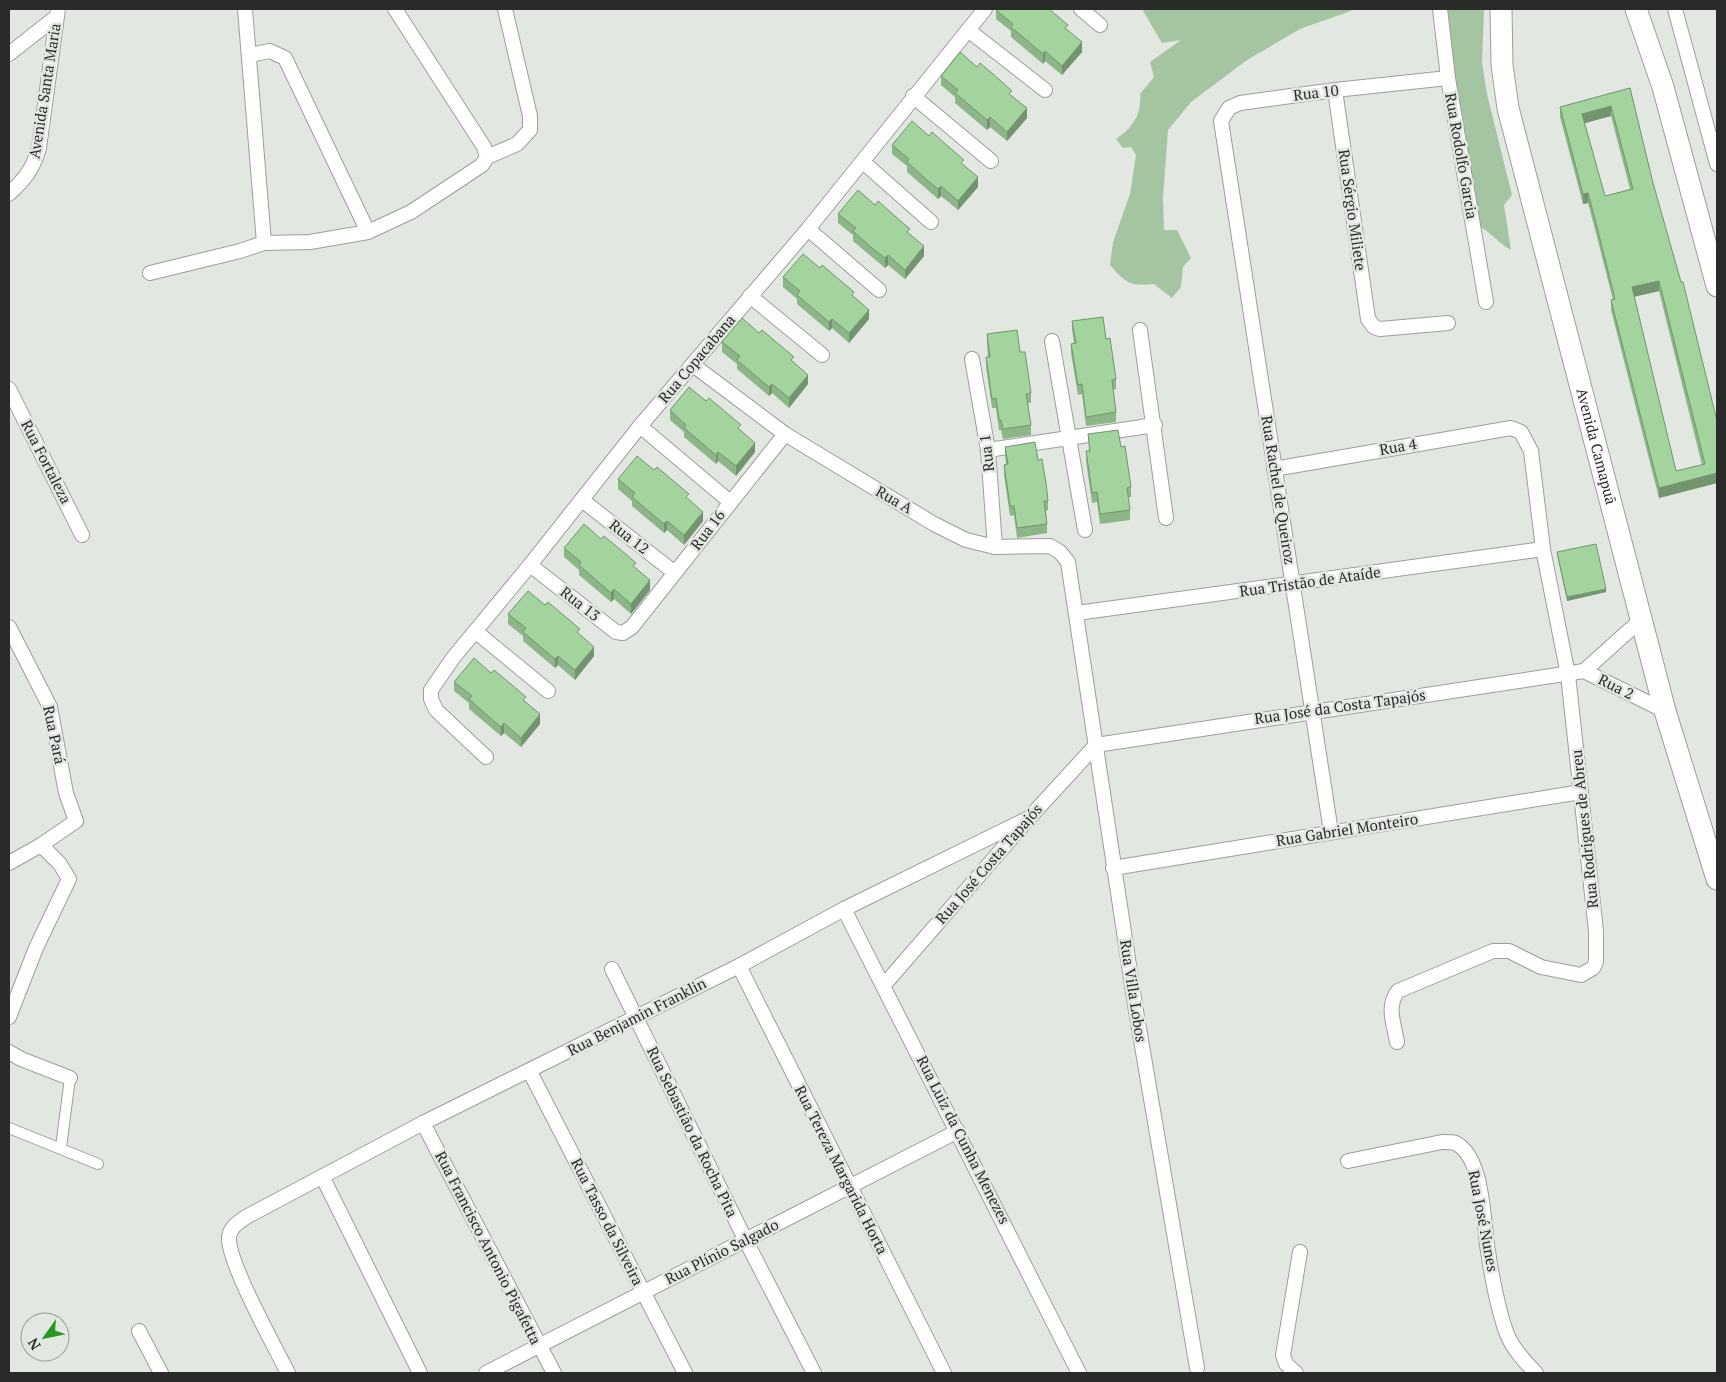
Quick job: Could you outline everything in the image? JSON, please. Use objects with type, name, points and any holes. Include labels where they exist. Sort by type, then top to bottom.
[{"type":"main road","name":"Avenida Camapuã","points":[[1501,9],[1502,65],[1508,108],[1556,299],[1643,618],[1665,711],[1717,879]]},
{"type":"main road","points":[[1636,9],[1663,87],[1717,286]]},
{"type":"street","points":[[245,9],[264,243]]},
{"type":"street","points":[[150,273],[240,251],[264,243],[310,242],[368,232],[411,212],[482,165],[486,157],[484,147],[395,9]]},
{"type":"street","points":[[486,157],[517,144],[530,130],[530,116],[505,9]]},
{"type":"street","name":"Rua Copacabana","points":[[486,757],[441,715],[433,705],[431,690],[453,658],[530,565],[640,426],[808,229],[863,162],[913,96],[985,9]]},
{"type":"street","points":[[1081,9],[1100,25]]},
{"type":"street","name":"Rua Rodolfo Garcia","points":[[1440,9],[1448,78],[1486,302]]},
{"type":"street","points":[[1675,9],[1717,164]]},
{"type":"street","points":[[9,54],[57,13]]},
{"type":"street","name":"Avenida Santa Maria","points":[[9,194],[26,178],[35,164],[39,148],[57,13]]},
{"type":"street","points":[[968,30],[1045,90]]},
{"type":"street","points":[[249,55],[270,51],[285,58],[368,232]]},
{"type":"street","name":"Rua 10","points":[[1224,148],[1221,121],[1229,108],[1240,103],[1334,90],[1448,78]]},
{"type":"street","name":"Rua Sérgio Miliete","points":[[1334,90],[1368,319],[1374,327],[1380,329],[1448,322]]},
{"type":"street","points":[[913,96],[991,161]]},
{"type":"street","name":"Rua Rachel de Queiroz","points":[[1224,148],[1331,832]]},
{"type":"street","points":[[863,162],[931,222]]},
{"type":"street","points":[[808,229],[879,290]]},
{"type":"street","points":[[750,296],[822,355]]},
{"type":"street","points":[[1140,330],[1155,425],[1166,518]]},
{"type":"street","points":[[1052,341],[1085,530]]},
{"type":"street","name":"Rua 1","points":[[972,359],[988,450],[995,547]]},
{"type":"street","name":"Rua A","points":[[693,365],[785,434],[934,524],[966,540],[995,547],[1050,546],[1060,552],[1068,562],[1077,613]]},
{"type":"street","name":"Rua Fortaleza","points":[[9,389],[82,535]]},
{"type":"street","points":[[988,450],[1155,425]]},
{"type":"street","points":[[640,426],[729,502]]},
{"type":"street","name":"Rua 4","points":[[1274,469],[1511,428],[1520,432]]},
{"type":"street","name":"Rua Rodrigues de Abreu","points":[[1397,1042],[1390,1009],[1393,998],[1398,991],[1493,951],[1509,951],[1541,967],[1581,975],[1593,968],[1598,956],[1568,675],[1543,549],[1531,451],[1520,432]]},
{"type":"street","name":"Rua 16","points":[[632,627],[729,502],[785,434]]},
{"type":"street","name":"Rua 12","points":[[582,500],[675,573]]},
{"type":"street","name":"Rua Tristão de Ataíde","points":[[1077,613],[1543,549]]},
{"type":"street","name":"Rua 13","points":[[530,565],[616,632],[624,633],[632,627]]},
{"type":"street","name":"Rua Villa Lobos","points":[[1077,613],[1113,868],[1197,1368]]},
{"type":"street","name":"Rua 2","points":[[1643,618],[1584,671],[1665,711]]},
{"type":"street","name":"Rua Pará","points":[[9,627],[50,707],[66,793],[76,821],[41,845]]},
{"type":"street","points":[[475,631],[548,690]]},
{"type":"street","name":"Rua José da Costa Tapajós","points":[[1096,745],[1313,710],[1568,675],[1584,671]]},
{"type":"street","name":"Rua José Costa Tapajós","points":[[884,985],[1029,818],[1096,745]]},
{"type":"street","name":"Rua Gabriel Monteiro","points":[[1113,868],[1581,792]]},
{"type":"street","name":"Rua Benjamin Franklin","points":[[288,1373],[240,1275],[232,1253],[229,1236],[233,1227],[246,1217],[424,1123],[530,1072],[739,966],[844,909],[1029,818]]},
{"type":"street","points":[[9,863],[30,849],[41,845],[60,864],[69,879],[36,948],[9,1017]]},
{"type":"street","name":"Rua Luiz da Cunha Menezes","points":[[844,909],[1079,1373]]},
{"type":"street","name":"Rua Tereza Margarida Horta","points":[[739,966],[944,1373]]},
{"type":"street","name":"Rua Sebastião da Rocha Pita","points":[[612,969],[745,1239],[814,1373]]},
{"type":"street","points":[[9,1052],[21,1060],[70,1078],[60,1148]]},
{"type":"street","name":"Rua Tasso da Silveira","points":[[530,1072],[684,1373]]},
{"type":"street","name":"Rua Francisco Antonio Pigafetta","points":[[424,1123],[554,1373]]},
{"type":"street","points":[[9,1128],[98,1164]]},
{"type":"street","name":"Rua Plínio Salgado","points":[[486,1373],[958,1131]]},
{"type":"street","name":"Rua José Nunes","points":[[1348,1161],[1442,1142],[1455,1142],[1462,1146],[1473,1164],[1477,1177],[1488,1252],[1506,1332],[1515,1351],[1536,1373]]},
{"type":"street","points":[[323,1178],[420,1373]]},
{"type":"street","points":[[1296,1373],[1286,1364],[1283,1355],[1300,1252]]},
{"type":"street","points":[[138,1331],[161,1373]]},
{"type":"green space","points":[[1142,9],[1356,9],[1300,29],[1247,60],[1191,102],[1168,130],[1163,197],[1164,230],[1177,230],[1191,258],[1183,267],[1181,287],[1172,298],[1154,284],[1139,285],[1129,282],[1120,276],[1110,265],[1113,242],[1130,194],[1136,155],[1131,147],[1123,148],[1116,139],[1132,125],[1138,114],[1140,94],[1154,77],[1150,62],[1181,40],[1162,43]]},
{"type":"green space","points":[[1440,9],[1484,9],[1482,63],[1487,94],[1512,195],[1504,205],[1511,250],[1476,225]]},
{"type":"building","points":[[997,9],[1049,9],[1068,25],[1065,28],[1082,42],[1062,66],[1045,51],[1043,54],[1011,27],[1013,24]]},
{"type":"building","points":[[960,52],[977,67],[980,63],[1012,91],[1009,94],[1027,108],[1007,132],[990,117],[987,120],[955,93],[958,90],[941,76]]},
{"type":"building","points":[[1630,88],[1653,183],[1681,282],[1683,282],[1717,421],[1717,473],[1659,488],[1611,300],[1615,299],[1596,223],[1588,193],[1583,194],[1560,107]],"holes":[[[1611,106],[1633,189],[1605,196],[1582,114]],[[1659,281],[1705,464],[1676,471],[1632,287]]]},
{"type":"building","points":[[912,121],[929,136],[932,132],[964,160],[961,163],[978,177],[958,201],[941,186],[938,189],[926,179],[907,162],[909,159],[892,145]]},
{"type":"building","points":[[858,190],[875,205],[878,201],[910,229],[907,232],[924,246],[905,270],[888,255],[885,258],[872,248],[853,231],[856,228],[838,214]]},
{"type":"building","points":[[803,254],[820,268],[822,265],[854,292],[852,295],[869,310],[849,333],[832,319],[829,322],[797,295],[800,291],[783,277]]},
{"type":"building","points":[[1103,317],[1106,339],[1110,338],[1116,379],[1112,380],[1116,412],[1086,417],[1082,384],[1078,385],[1071,344],[1076,343],[1072,321]]},
{"type":"building","points":[[742,318],[759,333],[762,330],[794,357],[791,360],[808,375],[789,398],[772,384],[769,387],[737,360],[740,356],[722,342]]},
{"type":"building","points":[[1017,330],[1020,352],[1025,352],[1031,393],[1026,394],[1031,425],[1003,429],[1001,420],[999,420],[996,398],[992,399],[986,357],[990,357],[987,334]]},
{"type":"building","points":[[689,387],[706,401],[709,398],[727,413],[741,425],[738,428],[755,443],[736,466],[718,452],[716,455],[684,428],[686,425],[670,410]]},
{"type":"building","points":[[1118,430],[1121,447],[1125,446],[1131,487],[1127,488],[1130,510],[1100,514],[1097,492],[1092,493],[1086,451],[1090,451],[1088,434]]},
{"type":"building","points":[[1035,442],[1038,460],[1042,459],[1046,483],[1048,501],[1044,501],[1047,524],[1017,528],[1014,506],[1010,506],[1004,465],[1008,464],[1005,447]]},
{"type":"building","points":[[637,456],[654,470],[657,467],[689,494],[686,497],[703,512],[684,535],[667,521],[664,524],[632,497],[635,493],[618,479]]},
{"type":"building","points":[[584,524],[601,539],[604,536],[622,551],[636,563],[633,566],[650,580],[631,604],[614,589],[611,593],[579,565],[581,562],[564,548]]},
{"type":"building","points":[[1596,544],[1606,589],[1567,597],[1557,552]]},
{"type":"building","points":[[528,591],[545,605],[548,602],[580,629],[577,632],[594,647],[575,670],[558,656],[555,659],[523,632],[526,628],[508,614]]},
{"type":"building","points":[[474,658],[491,673],[494,670],[512,685],[526,697],[523,700],[540,714],[521,738],[504,723],[501,727],[469,699],[472,696],[454,682]]}]
